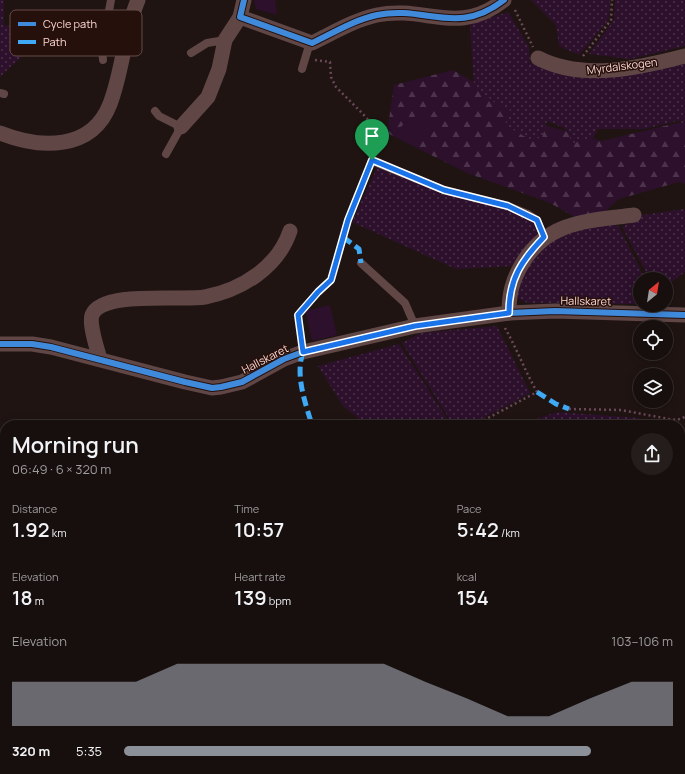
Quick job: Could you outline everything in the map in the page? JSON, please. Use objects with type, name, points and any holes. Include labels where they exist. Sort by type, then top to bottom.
[{"type":"street","points":[[135,10],[138,0]]},
{"type":"street","points":[[181,127],[208,97],[219,69],[225,40],[240,17],[244,0]]},
{"type":"street","points":[[240,17],[312,43],[353,23],[377,15],[398,14],[461,20],[477,16],[507,3]]},
{"type":"street","points":[[0,133],[30,142],[54,144],[73,140],[88,132],[101,121],[110,104],[122,56]]},
{"type":"street","name":"Myrdalskogen","points":[[538,58],[550,64],[577,71],[616,69],[685,56]]},
{"type":"street","points":[[504,314],[516,274],[525,258],[544,237],[577,223],[634,215]]},
{"type":"street","points":[[100,359],[91,320],[95,310],[99,306],[116,300],[206,297],[226,291],[247,281],[268,267],[282,252],[290,232]]},
{"type":"street","name":"Hallskaret","points":[[0,344],[32,344],[51,347],[196,384],[221,387],[242,382],[284,359],[303,352],[415,326],[504,314],[594,311],[685,315]]},
{"type":"lane","points":[[109,10],[111,0]]},
{"type":"lane","points":[[191,52],[207,43],[225,40]]},
{"type":"lane","points":[[302,69],[308,49],[312,43]]},
{"type":"lane","points":[[103,56],[103,60]]},
{"type":"lane","points":[[155,111],[159,116],[181,127],[166,154]]},
{"type":"lane","points":[[372,160],[444,190],[508,206],[528,214],[537,220],[544,237]]},
{"type":"lane","points":[[361,262],[405,303],[415,326]]},
{"type":"path","points":[[577,71],[581,58],[611,20],[612,0]]},
{"type":"path","points":[[507,3],[519,15],[538,58]]},
{"type":"path","points":[[303,352],[298,315],[318,292],[331,280],[348,220],[372,160],[380,133],[336,87],[332,77],[330,62],[323,60],[316,61]]},
{"type":"path","points":[[484,420],[537,392],[528,376],[518,351],[504,327],[504,314]]},
{"type":"path","points":[[569,409],[622,410],[669,420],[677,420],[685,417]]},
{"type":"green space","points":[[0,0],[4,0],[4,26],[10,25],[10,56],[22,56],[0,77]]},
{"type":"green space","points":[[254,0],[275,0],[277,15],[256,9]]},
{"type":"green space","points":[[531,0],[610,0],[609,19],[579,55],[559,46],[556,25]]},
{"type":"green space","points":[[615,0],[685,0],[685,46],[630,59],[589,54],[614,20]]},
{"type":"green space","points":[[508,12],[529,47],[530,62],[522,71],[534,59],[550,68],[685,62],[685,129],[683,129],[681,120],[644,129],[598,129],[593,138],[574,143],[570,138],[570,133],[564,128],[547,121],[542,138],[529,139],[505,125],[510,109],[494,102],[474,86],[470,24]]},
{"type":"green space","points":[[453,70],[548,126],[602,141],[685,121],[685,184],[679,182],[619,199],[589,225],[550,203],[467,173],[387,133],[394,85]]},
{"type":"green space","points":[[421,112],[433,131],[411,146],[399,128]]},
{"type":"green space","points":[[381,159],[444,190],[521,208],[537,227],[536,240],[513,266],[456,269],[352,222]]},
{"type":"green space","points":[[685,209],[685,272],[673,281],[673,272],[646,272],[622,227],[642,215]]},
{"type":"green space","points":[[612,223],[619,227],[642,272],[633,272],[633,304],[528,303],[517,298],[521,275],[532,256],[554,236]]},
{"type":"green space","points":[[330,305],[337,335],[312,341],[305,311]]},
{"type":"green space","points":[[497,326],[530,393],[479,420],[450,420],[402,343],[421,333]]},
{"type":"green space","points":[[399,344],[448,420],[358,420],[358,418],[343,406],[318,366]]},
{"type":"green space","points":[[557,412],[639,418],[639,420],[534,420]]},
{"type":"marked path","points":[[343,237],[359,249],[361,263]]},
{"type":"marked path","points":[[303,352],[300,379],[311,420]]},
{"type":"marked path","points":[[537,392],[556,404],[569,409]]},
{"type":"cycle path","points":[[244,0],[240,17],[312,43],[352,23],[368,17],[395,13],[441,18],[471,17],[487,11],[504,0]]},
{"type":"cycle path","points":[[0,344],[32,344],[51,347],[212,388],[242,382],[284,359],[303,352],[415,326],[509,313],[555,311],[685,315]]},
{"type":"route","points":[[372,160],[444,190],[471,195],[508,206],[528,214],[537,220],[544,237],[525,258],[516,274],[509,296],[509,313],[415,326],[331,344],[303,352],[298,315],[318,292],[331,280],[348,220],[372,160]]}]
